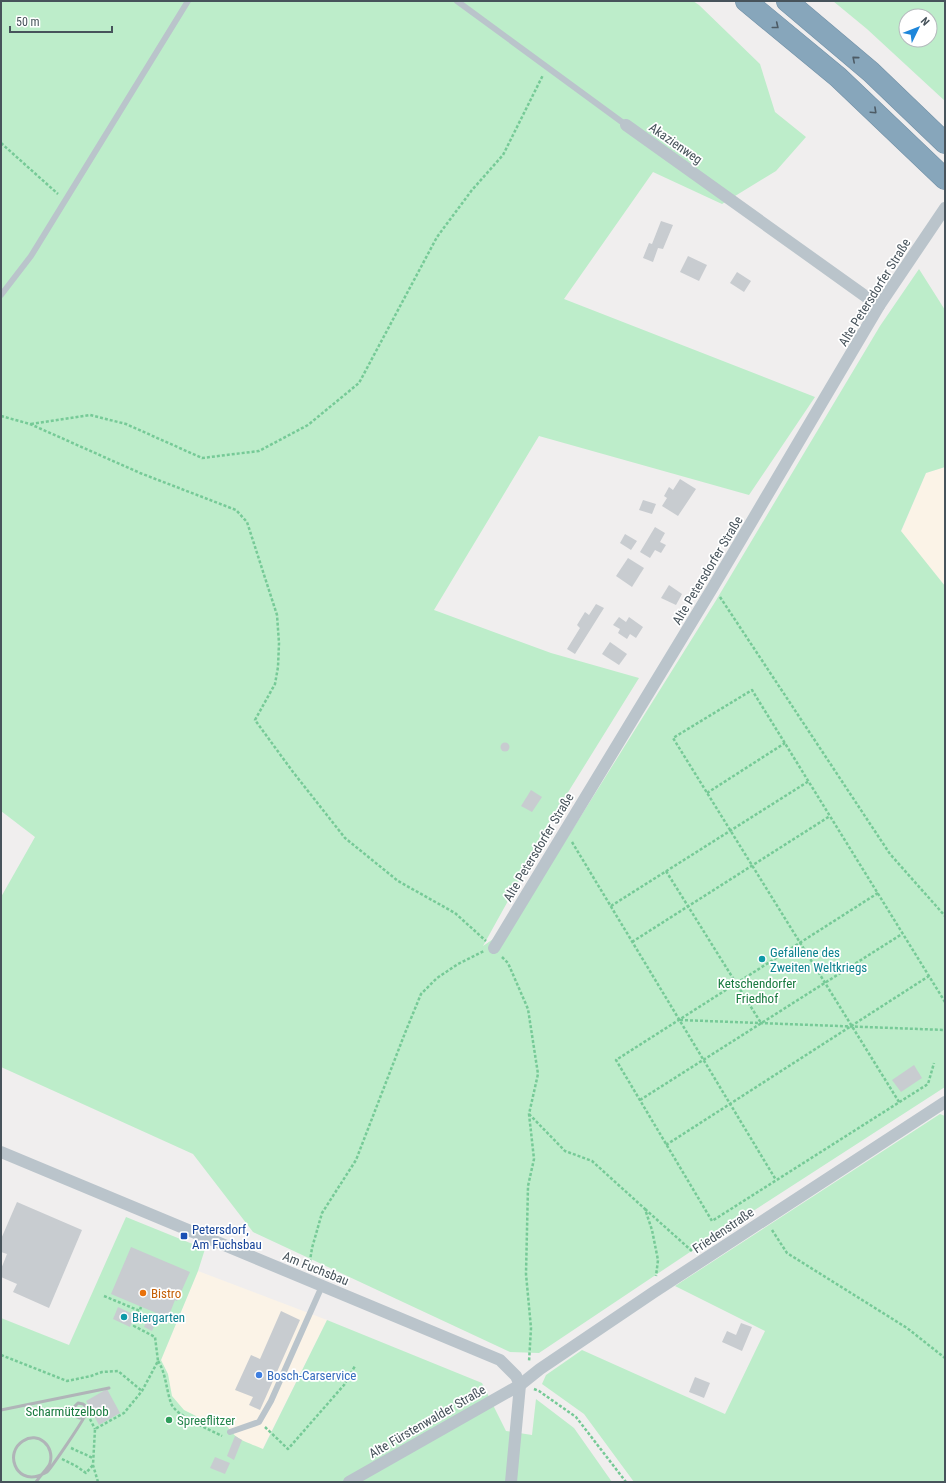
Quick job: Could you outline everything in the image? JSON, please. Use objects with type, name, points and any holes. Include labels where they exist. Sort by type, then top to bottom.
[{"type":"highway","points":[[746,1],[838,77],[940,174]]},
{"type":"highway","points":[[787,1],[871,72],[945,143]]},
{"type":"street","name":"Akazienweg","points":[[626,125],[879,306]]},
{"type":"street","name":"Alte Petersdorfer Straße","points":[[494,948],[714,587],[879,306],[945,208]]},
{"type":"street","name":"Friedenstraße","points":[[520,1385],[540,1369],[702,1260],[945,1102]]},
{"type":"street","name":"Am Fuchsbau","points":[[1,1152],[500,1360],[516,1376],[520,1385]]},
{"type":"street","name":"Alte Fürstenwalder Straße","points":[[349,1482],[520,1385]]},
{"type":"street","points":[[511,1482],[520,1385]]},
{"type":"lane","points":[[1,295],[31,256],[188,1]]},
{"type":"lane","name":"Akazienweg","points":[[457,1],[626,125]]},
{"type":"lane","points":[[230,1432],[259,1422],[271,1401],[322,1286]]},
{"type":"path","points":[[30,424],[90,415],[126,424],[202,458],[260,451],[308,425],[359,383],[437,237],[472,190],[503,156],[547,67]]},
{"type":"path","points":[[1,143],[59,194]]},
{"type":"path","points":[[1,416],[30,424],[140,473],[236,510],[247,522],[278,615],[278,667],[275,684],[255,720],[293,772],[346,838],[398,881],[455,913],[494,948],[508,964],[528,1009],[538,1074],[529,1114],[534,1159],[528,1186],[526,1274],[531,1328],[529,1362],[520,1385],[539,1391],[576,1417],[626,1482]]},
{"type":"path","points":[[714,587],[890,854],[945,916]]},
{"type":"path","points":[[900,1102],[673,738],[752,690],[945,1002]]},
{"type":"path","points":[[707,793],[785,743]]},
{"type":"path","points":[[611,906],[809,781]]},
{"type":"path","points":[[632,942],[830,816]]},
{"type":"path","points":[[565,830],[776,1180]]},
{"type":"path","points":[[666,871],[761,1023]]},
{"type":"path","points":[[878,893],[616,1060],[712,1221],[928,1084],[934,1063]]},
{"type":"path","points":[[640,1100],[902,934]]},
{"type":"path","points":[[307,1280],[312,1248],[322,1213],[356,1160],[405,1033],[422,994],[437,978],[458,964],[478,953],[494,948]]},
{"type":"path","points":[[666,1145],[929,976]]},
{"type":"path","points":[[679,1020],[945,1030]]},
{"type":"path","points":[[529,1114],[565,1151],[592,1161],[702,1260]]},
{"type":"path","points":[[645,1208],[652,1230],[658,1260],[654,1292]]},
{"type":"path","points":[[765,1219],[787,1254],[907,1328],[945,1358]]},
{"type":"path","points":[[104,1296],[140,1311]]},
{"type":"path","points":[[141,1307],[134,1326],[155,1337],[158,1361],[164,1376],[171,1405],[178,1412],[223,1436],[230,1432]]},
{"type":"path","points":[[1,1355],[67,1381],[102,1372],[118,1371],[142,1391]]},
{"type":"path","points":[[95,1429],[124,1412],[142,1391],[158,1361]]},
{"type":"path","points":[[259,1422],[288,1449],[344,1385],[355,1366]]},
{"type":"path","points":[[90,1419],[95,1429],[93,1466],[98,1482]]},
{"type":"path","points":[[71,1448],[93,1458]]},
{"type":"path","points":[[62,1459],[86,1473],[93,1466]]},
{"type":"shaded area","points":[[945,467],[945,586],[901,532],[926,473]]},
{"type":"shaded area","points":[[198,1271],[327,1320],[246,1482],[112,1482],[161,1360]]},
{"type":"green space","name":"Ketschendorfer Friedhof","points":[[1,1],[693,1],[760,64],[775,112],[806,137],[776,171],[722,204],[653,172],[564,299],[815,397],[749,495],[539,436],[434,610],[551,653],[639,678],[534,847],[530,861],[483,946],[512,926],[715,602],[880,326],[919,269],[945,310],[945,467],[926,473],[901,531],[945,586],[945,1087],[699,1246],[539,1353],[510,1352],[253,1232],[193,1154],[1,1067],[1,897],[35,837],[1,811]]},
{"type":"green space","points":[[833,1],[945,1],[945,101],[867,29]]},
{"type":"green space","points":[[940,1114],[945,1116],[945,1482],[634,1482],[584,1414],[542,1384],[546,1375],[582,1350],[725,1414],[765,1331],[675,1286]]},
{"type":"green space","points":[[126,1217],[205,1249],[198,1271],[161,1360],[168,1374],[172,1396],[184,1410],[206,1421],[221,1424],[223,1419],[231,1431],[239,1438],[263,1449],[327,1320],[482,1383],[506,1431],[532,1435],[536,1399],[574,1428],[612,1482],[1,1482],[1,1318],[69,1345]]},
{"type":"building","points":[[661,221],[673,225],[663,249],[658,248],[653,262],[643,258],[649,243],[652,244]]},
{"type":"building","points":[[688,256],[707,265],[699,281],[680,272]]},
{"type":"building","points":[[737,272],[751,281],[744,292],[730,283]]},
{"type":"building","points":[[680,479],[696,489],[678,516],[662,506],[667,498],[664,496],[669,487],[673,490]]},
{"type":"building","points":[[643,500],[656,504],[652,514],[639,510]]},
{"type":"building","points":[[655,527],[665,533],[660,542],[666,545],[661,553],[655,550],[650,558],[640,552]]},
{"type":"building","points":[[625,534],[637,541],[631,550],[620,543]]},
{"type":"building","points":[[628,558],[644,568],[632,587],[616,576]]},
{"type":"building","points":[[669,585],[682,594],[676,605],[661,598]]},
{"type":"building","points":[[596,604],[604,608],[575,654],[567,649],[580,628],[577,625],[585,612],[589,615]]},
{"type":"building","points":[[619,617],[626,622],[629,617],[643,627],[636,638],[630,634],[627,639],[618,633],[620,629],[613,625]]},
{"type":"building","points":[[610,642],[627,654],[619,665],[602,654]]},
{"type":"building","points":[[505,742],[510,747],[505,752],[500,747]]},
{"type":"building","points":[[531,790],[542,797],[532,812],[521,806]]},
{"type":"building","points":[[914,1065],[922,1078],[901,1092],[892,1080]]},
{"type":"building","points":[[17,1202],[82,1230],[49,1308],[13,1292],[17,1284],[1,1277],[1,1269],[7,1254],[1,1252],[1,1239]]},
{"type":"building","points":[[131,1247],[190,1272],[177,1301],[175,1300],[168,1318],[111,1294]]},
{"type":"building","name":"Biergarten","points":[[118,1307],[135,1315],[130,1327],[113,1319]]},
{"type":"building","name":"Bosch-Carservice","points":[[281,1311],[300,1320],[260,1410],[249,1405],[253,1397],[235,1390],[251,1355],[260,1359]]},
{"type":"building","points":[[150,1313],[158,1317],[152,1331],[144,1327]]},
{"type":"building","points":[[741,1323],[752,1327],[742,1351],[722,1342],[727,1331],[736,1335]]},
{"type":"building","points":[[695,1377],[710,1383],[704,1398],[689,1392]]},
{"type":"building","name":"Scharmützelbob","points":[[107,1389],[120,1413],[99,1425],[86,1401]]},
{"type":"building","points":[[235,1436],[242,1440],[234,1460],[227,1456]]},
{"type":"building","points":[[215,1457],[230,1463],[225,1474],[210,1468]]},
{"type":"railway","points":[[1,1410],[109,1388]]},
{"type":"railway","points":[[36,1482],[39,1477],[41,1475],[44,1472],[48,1467],[50,1463],[51,1457],[48,1446],[39,1439],[34,1438],[29,1438],[17,1446],[14,1453],[14,1459],[15,1466],[19,1471],[30,1477],[38,1476],[42,1475],[50,1468],[81,1422],[85,1415],[87,1411],[86,1406],[83,1404],[78,1403],[74,1407],[73,1412],[75,1416],[80,1418],[88,1416],[90,1411]]},
{"type":"place","name":"Gefallene des Zweiten Weltkriegs","points":[[762,959]]},
{"type":"place","name":"Petersdorf, Am Fuchsbau","points":[[184,1236]]},
{"type":"place","name":"Bistro","points":[[143,1293]]},
{"type":"place","name":"Biergarten","points":[[124,1317]]},
{"type":"place","name":"Bosch-Carservice","points":[[259,1375]]},
{"type":"place","name":"Spreeflitzer","points":[[169,1420]]}]
